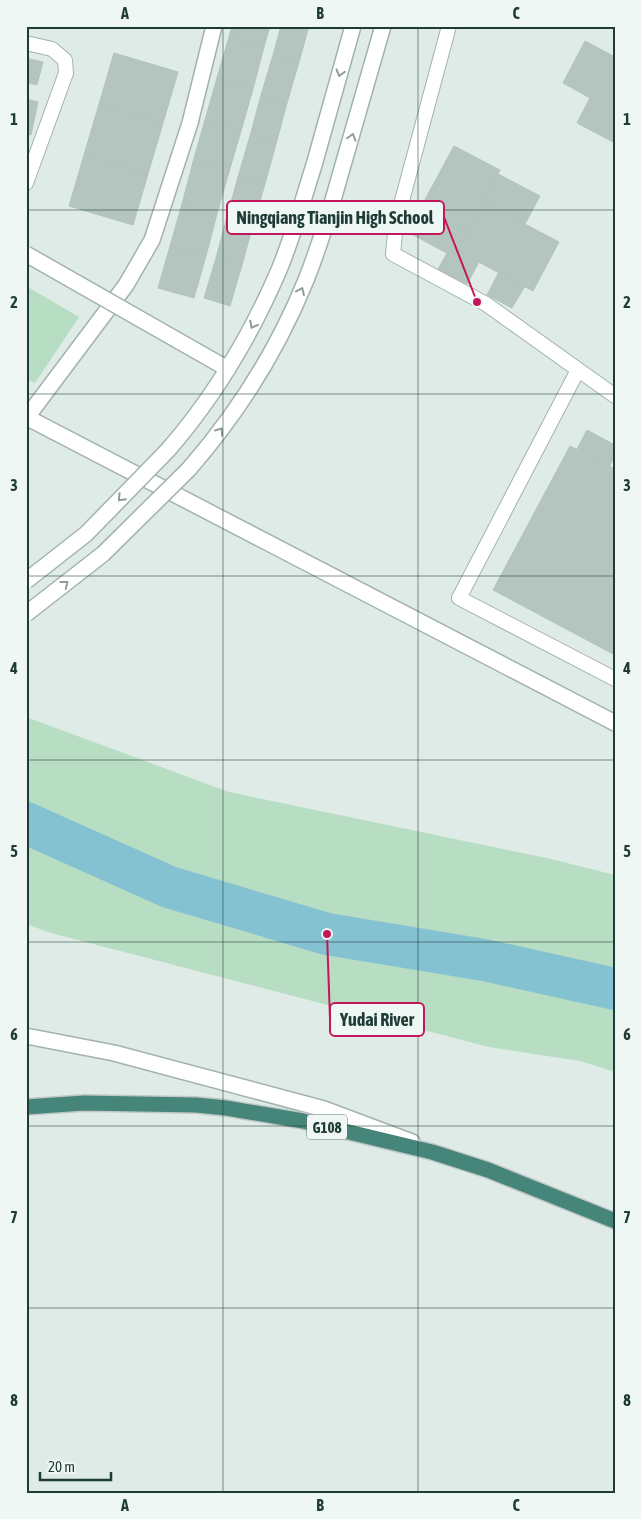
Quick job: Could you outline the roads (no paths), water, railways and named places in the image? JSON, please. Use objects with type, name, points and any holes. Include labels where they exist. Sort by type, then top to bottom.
[{"type":"highway","name":"G108","points":[[26,1107],[84,1103],[196,1105],[303,1121],[404,1144],[488,1170],[615,1221]]},
{"type":"street","points":[[214,26],[190,123],[152,240],[126,284],[26,417],[615,723]]},
{"type":"street","points":[[26,581],[86,534],[168,450],[220,383],[253,326],[280,269],[303,201],[353,26]]},
{"type":"street","points":[[26,614],[103,554],[189,469],[244,399],[278,339],[306,279],[330,210],[383,26]]},
{"type":"street","points":[[26,254],[228,369]]},
{"type":"street","points":[[26,1036],[114,1053],[324,1109],[488,1170]]},
{"type":"lane","points":[[449,26],[396,223],[393,254],[486,304],[615,396]]},
{"type":"lane","points":[[26,43],[52,49],[65,60],[66,73],[29,167],[26,183]]},
{"type":"lane","points":[[578,370],[459,598],[615,679]]},
{"type":"waterway","points":[[26,823],[169,887],[327,934],[484,960],[615,989]]},
{"type":"place","name":"Ningqiang Tianjin High School","points":[[477,302]]},
{"type":"place","name":"Yudai River","points":[[327,934]]}]
